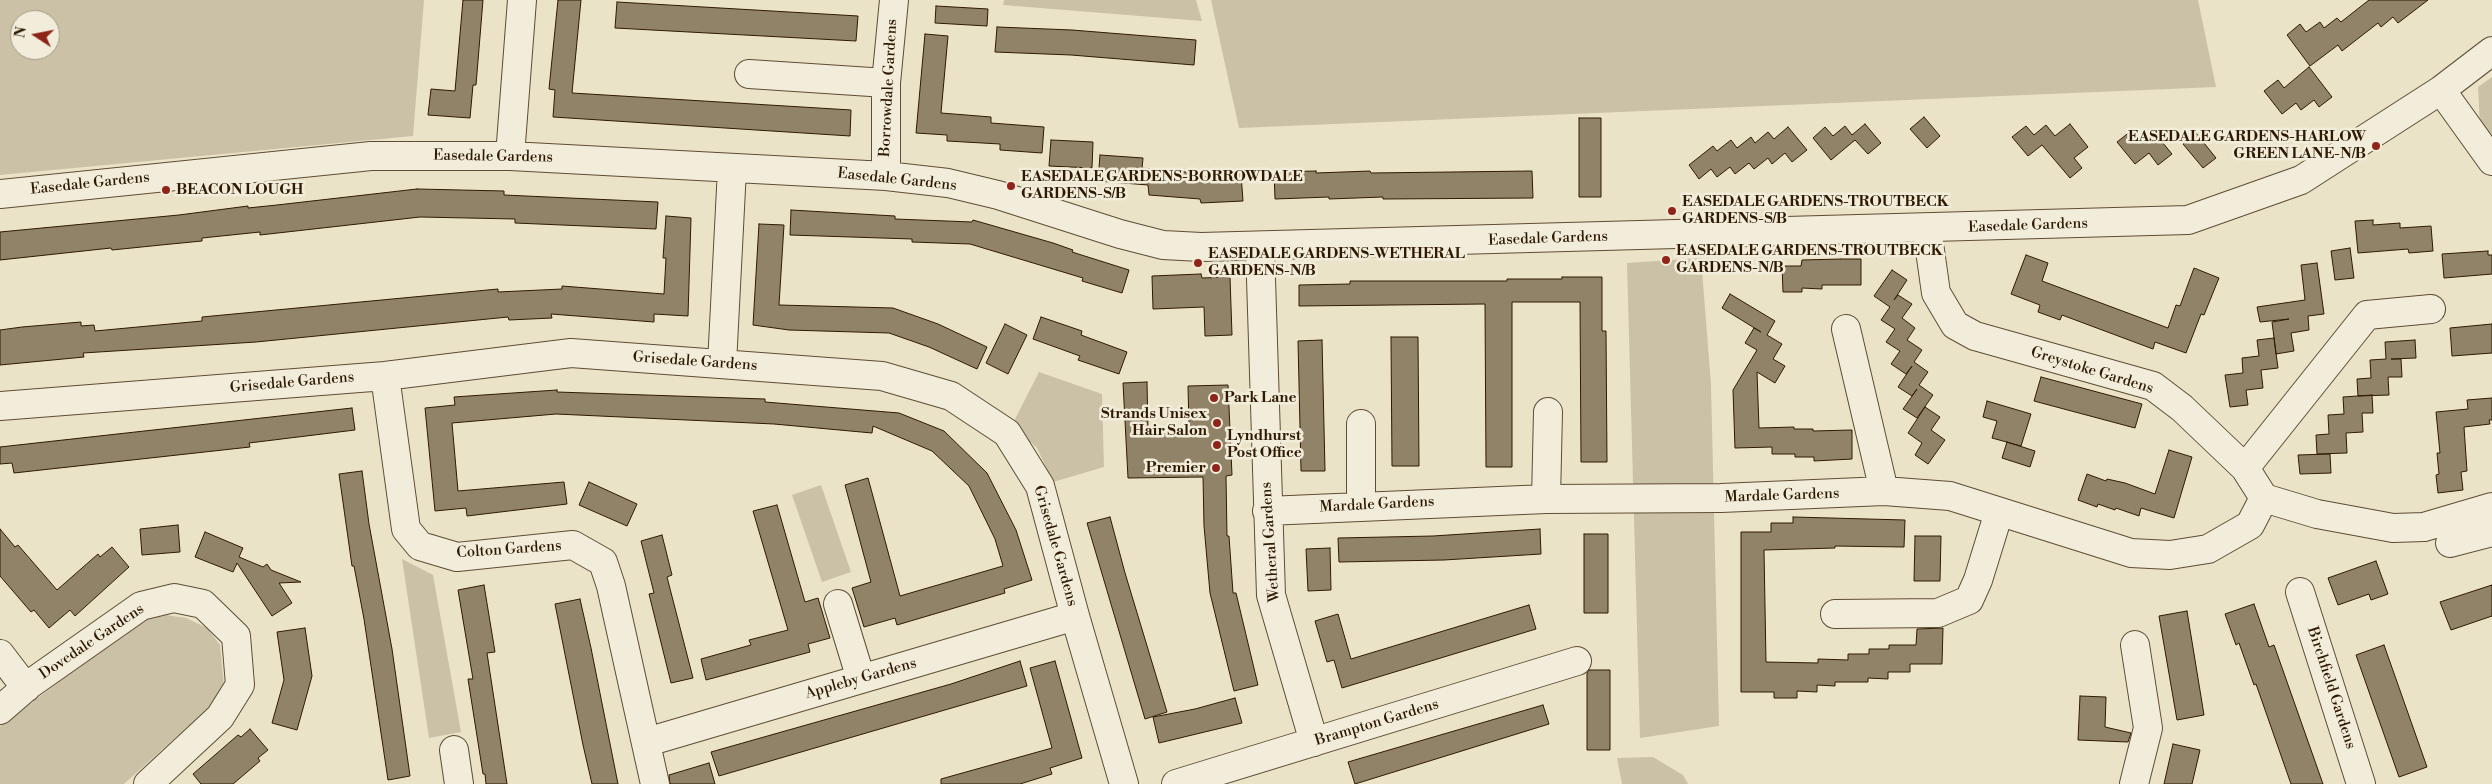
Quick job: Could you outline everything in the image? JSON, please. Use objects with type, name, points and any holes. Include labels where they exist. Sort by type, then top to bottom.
[{"type":"street","points":[[510,156],[522,0]]},
{"type":"street","name":"Borrowdale Gardens","points":[[886,176],[886,83],[894,0]]},
{"type":"street","name":"Easedale Gardens","points":[[0,194],[371,156],[510,156],[886,176],[948,183],[998,195],[1120,234],[1163,245],[1260,247],[2188,220],[2301,180],[2441,90],[2492,52]]},
{"type":"street","points":[[749,74],[886,83]]},
{"type":"street","points":[[2441,90],[2492,161]]},
{"type":"street","points":[[722,364],[732,169]]},
{"type":"street","name":"Greystoke Gardens","points":[[1926,229],[1936,293],[1955,325],[1975,336],[2152,386],[2182,408],[2245,468],[2264,498]]},
{"type":"street","name":"Wetheral Gardens","points":[[1260,247],[1271,595],[1314,742]]},
{"type":"street","points":[[2245,468],[2367,315],[2431,309]]},
{"type":"street","points":[[1846,329],[1884,491]]},
{"type":"street","name":"Grisedale Gardens","points":[[0,406],[385,376],[572,353],[882,376],[951,396],[1007,433],[1040,486],[1075,616],[1124,784]]},
{"type":"street","name":"Colton Gardens","points":[[385,376],[406,528],[420,546],[456,557],[573,545],[603,562],[611,586],[655,784]]},
{"type":"street","points":[[1546,499],[1548,412]]},
{"type":"street","points":[[1361,424],[1361,505]]},
{"type":"street","name":"Mardale Gardens","points":[[1267,511],[1361,505],[1546,499],[1721,498],[1884,491],[1950,496],[2131,553],[2170,555],[2208,549],[2250,525],[2264,498]]},
{"type":"street","points":[[2264,498],[2317,514],[2393,528],[2424,527],[2492,507]]},
{"type":"street","points":[[1835,614],[1938,613],[1969,600],[1978,580],[1999,512]]},
{"type":"street","points":[[2450,543],[2492,532]]},
{"type":"street","name":"Birchfield Gardens","points":[[2300,592],[2361,784]]},
{"type":"street","name":"Dovedale Gardens","points":[[0,710],[26,688],[141,606],[174,598],[203,604],[236,636],[240,685],[220,717],[148,784]]},
{"type":"street","points":[[838,604],[861,679]]},
{"type":"street","name":"Appleby Gardens","points":[[647,742],[1075,616]]},
{"type":"street","points":[[2134,784],[2148,728],[2135,645]]},
{"type":"street","points":[[0,654],[26,688]]},
{"type":"street","name":"Brampton Gardens","points":[[1176,784],[1220,777],[1314,742],[1577,662]]},
{"type":"street","points":[[454,750],[459,784]]},
{"type":"shaded area","points":[[0,0],[424,0],[413,136],[0,175]]},
{"type":"shaded area","points":[[1004,0],[1196,0],[1202,21],[1003,5]]},
{"type":"shaded area","points":[[1211,0],[2198,0],[2216,87],[1239,128]]},
{"type":"shaded area","points":[[2492,77],[2492,134],[2480,125],[2478,87]]},
{"type":"shaded area","points":[[1701,258],[1711,384],[1719,726],[1640,738],[1627,263]]},
{"type":"shaded area","points":[[1039,372],[1102,394],[1104,467],[1053,482],[1037,448],[1012,425]]},
{"type":"shaded area","points":[[821,485],[851,572],[822,582],[792,495]]},
{"type":"shaded area","points":[[402,559],[433,575],[461,732],[429,738]]},
{"type":"shaded area","points":[[166,615],[186,618],[207,628],[220,645],[224,687],[216,701],[124,784],[0,784],[0,726],[142,620]]},
{"type":"shaded area","points":[[1653,757],[1683,775],[1688,784],[1622,784],[1617,758]]},
{"type":"building","points":[[463,0],[483,0],[476,85],[473,85],[470,118],[428,115],[431,89],[455,91]]},
{"type":"building","points":[[558,0],[581,0],[572,93],[851,110],[850,136],[553,117],[555,90],[549,89]]},
{"type":"building","points":[[2369,0],[2428,0],[2398,23],[2393,17],[2381,27],[2378,23],[2342,51],[2338,45],[2310,66],[2287,35],[2300,24],[2306,32],[2320,22],[2324,28],[2337,18],[2341,22]]},
{"type":"building","points":[[617,2],[858,16],[856,41],[615,28]]},
{"type":"building","points":[[936,6],[988,9],[987,26],[935,23]]},
{"type":"building","points":[[997,27],[1072,30],[1196,40],[1194,65],[1071,55],[995,52]]},
{"type":"building","points":[[925,34],[948,36],[941,113],[991,117],[991,123],[1044,127],[1042,153],[1000,150],[1000,144],[947,141],[947,135],[916,133]]},
{"type":"building","points":[[2309,67],[2332,97],[2319,107],[2314,100],[2301,110],[2296,103],[2282,114],[2264,91],[2278,80],[2284,88]]},
{"type":"building","points":[[1924,117],[1940,136],[1927,148],[1910,129]]},
{"type":"building","points":[[1579,118],[1601,118],[1601,197],[1579,197]]},
{"type":"building","points":[[1865,124],[1881,143],[1868,154],[1855,140],[1831,160],[1813,138],[1825,127],[1833,136],[1845,126],[1852,135]]},
{"type":"building","points":[[2070,124],[2088,147],[2074,158],[2082,168],[2070,178],[2042,145],[2028,156],[2012,137],[2026,126],[2034,135],[2046,125],[2055,136]]},
{"type":"building","points":[[1788,127],[1807,150],[1792,162],[1785,153],[1772,164],[1768,158],[1754,169],[1749,163],[1735,174],[1730,167],[1717,177],[1711,169],[1699,179],[1689,165],[1713,146],[1717,151],[1731,140],[1737,148],[1751,137],[1755,143],[1768,132],[1774,139]]},
{"type":"building","points":[[2131,131],[2140,142],[2153,131],[2172,154],[2158,165],[2149,153],[2135,164],[2117,142]]},
{"type":"building","points":[[2196,133],[2216,158],[2203,168],[2183,144]]},
{"type":"building","points":[[1051,140],[1093,142],[1092,168],[1049,166]]},
{"type":"building","points":[[1100,155],[1143,158],[1142,168],[1197,173],[1197,177],[1241,174],[1243,201],[1201,203],[1200,199],[1149,195],[1148,185],[1098,181]]},
{"type":"building","points":[[1316,171],[1316,173],[1370,171],[1371,173],[1532,171],[1533,198],[1383,199],[1383,197],[1329,199],[1329,197],[1275,199],[1274,172]]},
{"type":"building","points":[[417,189],[504,191],[504,195],[658,202],[656,229],[515,223],[515,219],[420,217],[260,235],[260,232],[202,238],[202,241],[112,250],[111,248],[0,260],[0,232],[179,215],[248,206],[248,208]]},
{"type":"building","points":[[791,210],[895,216],[895,219],[972,222],[973,220],[1053,243],[1073,250],[1072,252],[1129,270],[1122,293],[1082,281],[1083,278],[970,244],[912,242],[912,239],[790,235]]},
{"type":"building","points":[[666,216],[691,218],[688,316],[654,314],[654,322],[551,314],[552,318],[509,320],[508,317],[256,342],[83,353],[84,357],[0,365],[0,330],[22,327],[81,322],[81,326],[94,325],[95,331],[202,321],[202,317],[498,289],[498,292],[562,289],[562,286],[664,294],[666,258],[663,258]]},
{"type":"building","points":[[2373,220],[2373,225],[2400,223],[2400,228],[2431,226],[2433,251],[2409,253],[2408,249],[2358,253],[2355,221]]},
{"type":"building","points":[[759,224],[784,225],[779,305],[893,308],[938,324],[987,347],[977,369],[929,347],[889,333],[789,330],[753,325]]},
{"type":"building","points":[[2350,248],[2354,278],[2335,280],[2331,251]]},
{"type":"building","points":[[2488,251],[2488,255],[2492,255],[2492,274],[2444,278],[2442,254]]},
{"type":"building","points":[[2026,255],[2048,263],[2042,281],[2168,328],[2176,305],[2180,306],[2194,268],[2219,278],[2204,315],[2201,314],[2186,353],[2155,342],[2153,349],[2062,315],[2060,320],[2038,312],[2040,305],[2011,294]]},
{"type":"building","points":[[1861,259],[1861,285],[1822,285],[1822,289],[1802,288],[1802,292],[1783,292],[1782,266],[1801,266],[1802,260]]},
{"type":"building","points":[[2317,263],[2324,314],[2308,316],[2309,330],[2291,333],[2294,351],[2276,354],[2272,322],[2289,319],[2260,322],[2257,307],[2305,300],[2301,265]]},
{"type":"building","points":[[1892,270],[1907,280],[1894,300],[1898,295],[1912,304],[1902,318],[1915,328],[1907,340],[1922,350],[1914,362],[1928,372],[1919,385],[1933,395],[1917,418],[1903,409],[1917,389],[1912,396],[1898,387],[1912,366],[1906,374],[1891,364],[1900,351],[1886,342],[1895,329],[1881,320],[1890,307],[1874,296]]},
{"type":"building","points":[[1201,274],[1202,278],[1230,277],[1232,335],[1205,336],[1204,307],[1153,309],[1152,276]]},
{"type":"building","points":[[1562,277],[1602,277],[1602,331],[1606,331],[1607,462],[1581,462],[1580,302],[1512,302],[1512,467],[1486,467],[1485,304],[1299,306],[1299,285],[1350,284],[1350,281],[1507,281],[1507,279],[1562,279]]},
{"type":"building","points":[[1730,294],[1775,321],[1767,335],[1782,344],[1773,359],[1785,366],[1775,383],[1757,372],[1759,428],[1794,427],[1794,429],[1813,429],[1813,431],[1852,430],[1852,459],[1814,461],[1814,457],[1795,457],[1795,454],[1772,454],[1772,447],[1735,448],[1733,390],[1757,350],[1745,343],[1754,328],[1761,332],[1722,308]]},
{"type":"building","points":[[1041,317],[1082,331],[1081,335],[1127,352],[1119,374],[1078,360],[1080,356],[1033,339]]},
{"type":"building","points":[[1005,324],[1027,335],[1008,374],[986,363]]},
{"type":"building","points":[[2492,324],[2492,353],[2452,356],[2450,328]]},
{"type":"building","points":[[1391,337],[1418,337],[1419,466],[1392,466]]},
{"type":"building","points":[[2274,338],[2278,368],[2261,370],[2263,388],[2246,390],[2248,405],[2230,407],[2225,375],[2243,373],[2242,358],[2259,356],[2257,340]]},
{"type":"building","points":[[1322,340],[1325,471],[1301,471],[1298,341]]},
{"type":"building","points":[[2415,340],[2416,358],[2391,359],[2401,359],[2402,377],[2388,377],[2389,395],[2358,396],[2357,379],[2371,378],[2370,360],[2386,359],[2385,342]]},
{"type":"building","points":[[2041,377],[2142,404],[2135,428],[2034,401]]},
{"type":"building","points":[[1147,382],[1148,429],[1189,427],[1188,386],[1228,385],[1232,475],[1226,476],[1227,536],[1229,536],[1233,593],[1236,593],[1258,685],[1234,691],[1210,593],[1204,526],[1203,477],[1128,478],[1123,383]]},
{"type":"building","points":[[557,390],[557,392],[765,399],[765,402],[899,413],[944,431],[987,473],[1016,530],[1032,580],[1004,589],[1005,593],[897,625],[895,618],[864,627],[852,588],[871,582],[845,485],[868,478],[900,596],[1003,566],[995,539],[969,486],[932,451],[873,426],[872,433],[774,424],[556,414],[452,423],[458,491],[564,482],[567,504],[467,516],[466,508],[435,511],[425,408],[455,405],[454,397]]},
{"type":"building","points":[[2372,395],[2373,413],[2362,413],[2363,432],[2346,433],[2347,453],[2317,454],[2316,435],[2329,434],[2328,415],[2344,414],[2343,397]]},
{"type":"building","points":[[2492,398],[2492,420],[2489,420],[2490,424],[2464,427],[2467,471],[2461,472],[2463,490],[2438,493],[2436,475],[2439,474],[2437,453],[2440,453],[2436,412],[2468,409],[2467,400]]},
{"type":"building","points":[[1987,401],[2031,414],[2021,446],[1992,438],[1997,421],[1983,417]]},
{"type":"building","points":[[1925,407],[1940,417],[1931,430],[1945,440],[1928,464],[1915,455],[1922,443],[1908,433]]},
{"type":"building","points":[[352,408],[355,430],[249,443],[250,447],[14,473],[12,463],[0,464],[0,447]]},
{"type":"building","points":[[2007,442],[2035,451],[2030,467],[2002,458]]},
{"type":"building","points":[[2169,450],[2192,457],[2174,518],[2141,508],[2139,516],[2098,504],[2097,507],[2078,500],[2087,474],[2106,481],[2107,479],[2125,483],[2155,494]]},
{"type":"building","points":[[2330,454],[2331,473],[2300,474],[2298,455]]},
{"type":"building","points":[[362,471],[369,524],[392,649],[410,776],[388,780],[364,619],[354,566],[352,566],[339,474]]},
{"type":"building","points":[[589,482],[637,504],[627,526],[579,505]]},
{"type":"building","points":[[777,505],[805,602],[818,598],[830,638],[808,644],[810,652],[706,680],[701,659],[751,645],[749,640],[788,630],[753,511]]},
{"type":"building","points":[[1110,517],[1167,712],[1145,719],[1087,523]]},
{"type":"building","points":[[1793,517],[1905,520],[1904,547],[1835,546],[1835,548],[1764,550],[1766,662],[1818,663],[1818,659],[1848,660],[1848,654],[1869,654],[1869,649],[1889,649],[1889,645],[1916,645],[1917,629],[1943,628],[1942,664],[1910,664],[1910,672],[1888,672],[1888,679],[1868,678],[1868,682],[1835,682],[1835,686],[1817,685],[1817,692],[1797,691],[1797,698],[1774,698],[1774,692],[1741,692],[1741,532],[1771,532],[1771,523],[1793,523]]},
{"type":"building","points":[[178,525],[180,552],[142,555],[140,529]]},
{"type":"building","points":[[0,529],[15,547],[18,545],[57,590],[98,554],[100,557],[112,547],[129,567],[75,616],[70,610],[49,628],[34,610],[31,612],[0,576]]},
{"type":"building","points":[[1540,529],[1541,554],[1444,560],[1339,562],[1338,538],[1433,536]]},
{"type":"building","points":[[205,532],[243,548],[239,557],[263,567],[267,564],[271,570],[301,582],[279,583],[292,603],[272,616],[237,563],[233,572],[195,557]]},
{"type":"building","points":[[1584,534],[1608,534],[1608,613],[1584,613]]},
{"type":"building","points":[[662,535],[672,575],[667,577],[693,678],[671,683],[649,594],[654,593],[641,541]]},
{"type":"building","points":[[1915,536],[1941,536],[1940,581],[1914,581]]},
{"type":"building","points":[[1330,548],[1331,590],[1308,591],[1306,549]]},
{"type":"building","points":[[2376,561],[2388,594],[2371,600],[2369,594],[2338,605],[2328,578]]},
{"type":"building","points":[[484,585],[495,652],[487,653],[507,784],[486,784],[468,679],[473,679],[458,590]]},
{"type":"building","points":[[2492,585],[2492,616],[2451,630],[2440,602]]},
{"type":"building","points":[[580,599],[618,784],[592,784],[583,745],[555,604]]},
{"type":"building","points":[[2254,604],[2269,647],[2274,645],[2323,784],[2291,784],[2256,684],[2254,685],[2239,643],[2236,645],[2225,614]]},
{"type":"building","points":[[1529,605],[1536,629],[1342,688],[1334,660],[1327,662],[1315,621],[1338,614],[1351,659]]},
{"type":"building","points":[[2187,611],[2204,715],[2177,720],[2159,616]]},
{"type":"building","points":[[305,628],[312,676],[297,730],[272,723],[284,680],[277,632]]},
{"type":"building","points":[[2384,645],[2427,767],[2399,777],[2356,655]]},
{"type":"building","points":[[1020,661],[1027,686],[719,776],[711,752],[951,684]]},
{"type":"building","points":[[1055,661],[1082,758],[1050,768],[1052,774],[1020,784],[941,784],[941,779],[1052,748],[1030,668]]},
{"type":"building","points":[[1589,670],[1610,670],[1610,750],[1587,750],[1587,673]]},
{"type":"building","points":[[2080,696],[2106,697],[2105,727],[2131,733],[2128,742],[2078,740]]},
{"type":"building","points":[[1235,698],[1242,723],[1159,743],[1153,717],[1195,709]]},
{"type":"building","points":[[1543,705],[1549,724],[1355,784],[1348,762]]},
{"type":"building","points":[[250,729],[268,750],[258,758],[260,761],[233,784],[201,784],[193,774],[238,735],[241,737]]},
{"type":"building","points":[[2173,744],[2200,750],[2192,784],[2164,784]]},
{"type":"building","points":[[709,763],[715,784],[670,784],[669,775]]},
{"type":"place","name":"EASEDALE GARDENS-HARLOW GREEN LANE-N/B","points":[[2376,146]]},
{"type":"place","name":"EASEDALE GARDENS-BORROWDALE GARDENS-S/B","points":[[1011,186]]},
{"type":"place","name":"BEACON LOUGH","points":[[166,190]]},
{"type":"place","name":"EASEDALE GARDENS-TROUTBECK GARDENS-S/B","points":[[1672,211]]},
{"type":"place","name":"EASEDALE GARDENS-TROUTBECK GARDENS-N/B","points":[[1666,260]]},
{"type":"place","name":"EASEDALE GARDENS-WETHERAL GARDENS-N/B","points":[[1198,263]]},
{"type":"place","name":"Park Lane","points":[[1214,398]]},
{"type":"place","name":"Strands Unisex Hair Salon","points":[[1217,423]]},
{"type":"place","name":"Lyndhurst Post Office","points":[[1217,445]]},
{"type":"place","name":"Premier","points":[[1216,468]]}]
